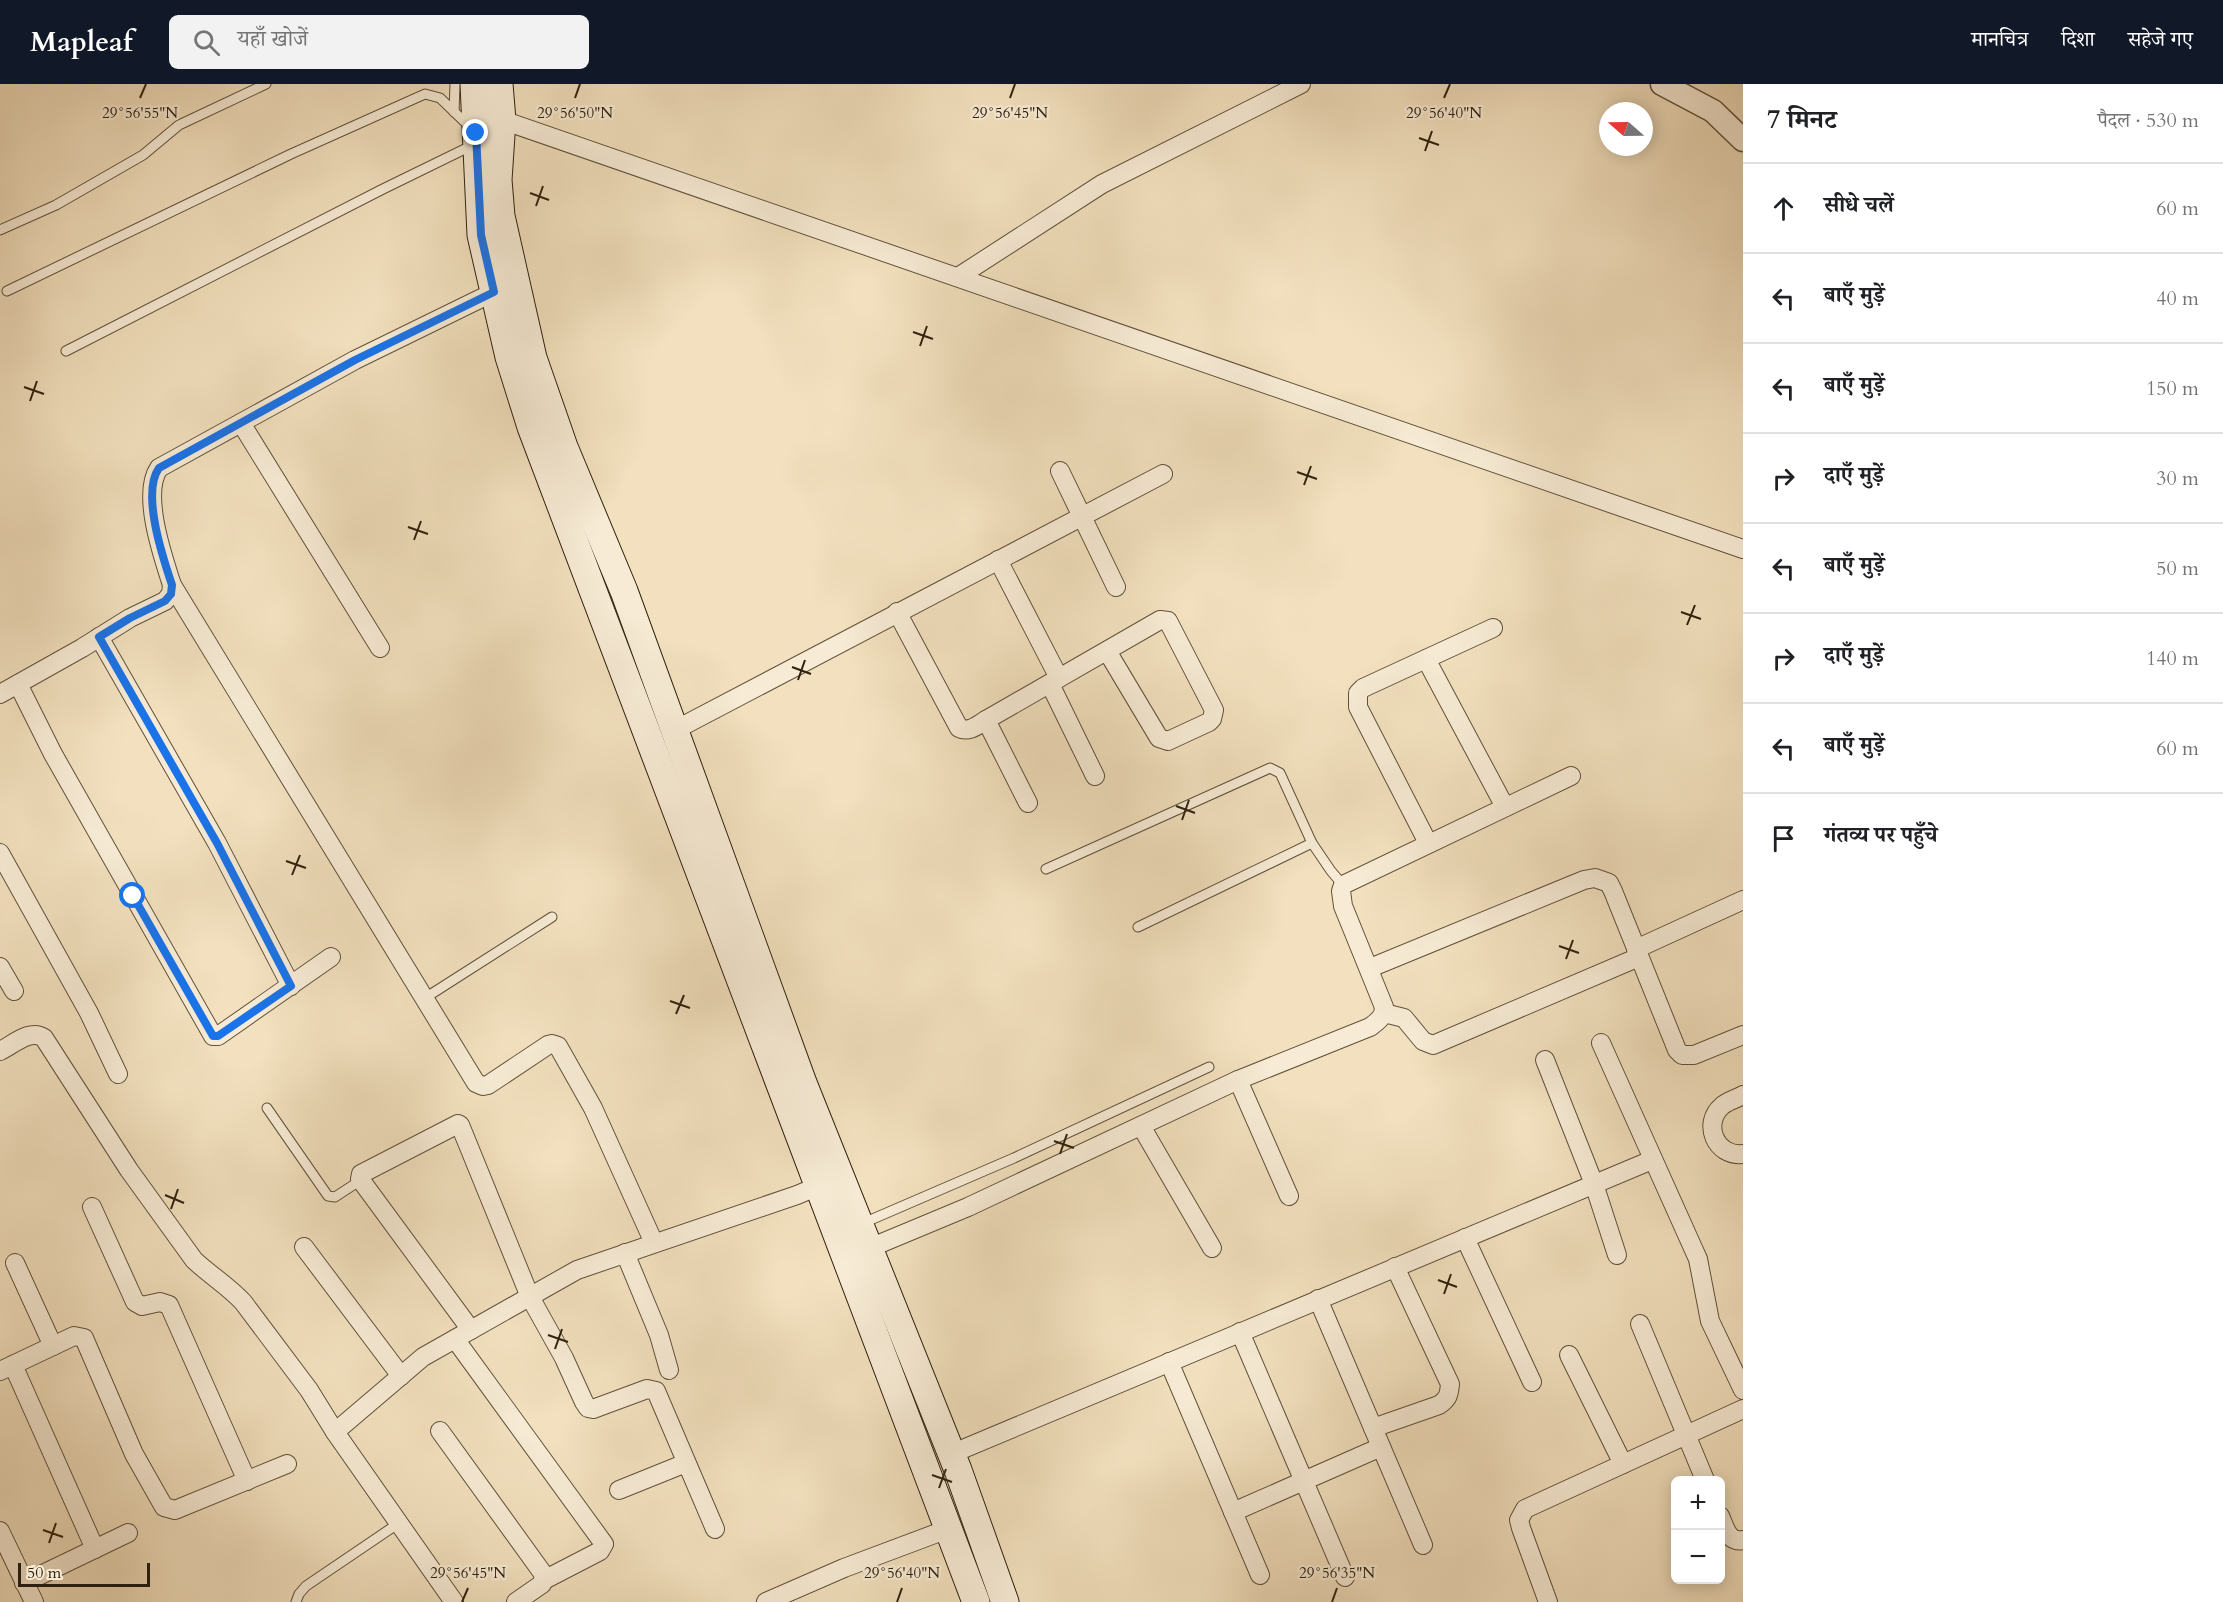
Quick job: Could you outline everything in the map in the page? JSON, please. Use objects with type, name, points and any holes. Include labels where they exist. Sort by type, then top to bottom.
[{"type":"main road","points":[[480,85],[502,120],[498,180],[501,216],[533,358],[564,447],[624,591],[799,1071],[829,1182],[845,1260],[976,1602]]},
{"type":"main road","points":[[480,85],[476,139],[481,235],[508,357],[531,428],[620,667],[829,1182],[865,1236],[951,1454],[1005,1602]]},
{"type":"street","points":[[958,277],[1110,180],[1301,84]]},
{"type":"street","points":[[1662,84],[1713,111],[1743,140]]},
{"type":"street","points":[[502,120],[1743,549]]},
{"type":"street","points":[[494,292],[355,360],[159,468],[155,474],[154,526],[172,585],[476,1083],[488,1084],[548,1045],[558,1047],[593,1108],[654,1243]]},
{"type":"street","points":[[241,423],[380,648]]},
{"type":"street","points":[[1060,471],[1116,587]]},
{"type":"street","points":[[675,730],[1163,474]]},
{"type":"street","points":[[998,560],[1055,681],[1095,776]]},
{"type":"street","points":[[0,694],[130,618],[165,601],[171,594],[172,585]]},
{"type":"street","points":[[897,612],[960,728],[968,730],[1160,620],[1168,621],[1214,710],[1212,719],[1168,741],[1159,738],[1107,651]]},
{"type":"street","points":[[1428,843],[1358,707],[1357,698],[1363,688],[1493,628]]},
{"type":"street","points":[[99,637],[217,843],[291,986]]},
{"type":"street","points":[[620,667],[648,656]]},
{"type":"street","points":[[1426,659],[1505,807]]},
{"type":"street","points":[[18,684],[53,754],[212,1034],[218,1036],[331,957]]},
{"type":"street","points":[[986,720],[1028,802]]},
{"type":"street","points":[[845,1260],[865,1236],[968,1207],[1238,1080],[1370,1027],[1380,1020],[1384,1013],[1383,1001],[1343,906],[1341,891],[1343,885],[1571,776]]},
{"type":"street","points":[[0,853],[89,1012],[118,1074]]},
{"type":"street","points":[[1370,968],[1584,880],[1595,878],[1609,883],[1677,1050],[1682,1054],[1694,1055],[1743,1035]]},
{"type":"street","points":[[1384,1013],[1404,1018],[1423,1041],[1433,1045],[1637,953],[1743,900]]},
{"type":"street","points":[[0,967],[14,991]]},
{"type":"street","points":[[0,1051],[28,1036],[35,1034],[44,1038],[123,1161],[194,1260],[206,1272],[231,1289],[243,1302],[309,1390],[454,1602]]},
{"type":"street","points":[[1601,1043],[1698,1259],[1710,1321],[1743,1390]]},
{"type":"street","points":[[1545,1060],[1594,1184],[1617,1255]]},
{"type":"street","points":[[1238,1080],[1289,1196]]},
{"type":"street","points":[[1743,1095],[1722,1105],[1715,1114],[1712,1126],[1715,1139],[1722,1149],[1730,1155],[1743,1154]]},
{"type":"street","points":[[471,1330],[361,1180],[361,1174],[455,1124],[460,1125],[530,1297],[564,1358],[588,1408],[593,1410],[647,1389],[656,1391],[715,1529]]},
{"type":"street","points":[[1141,1126],[1212,1248]]},
{"type":"street","points":[[951,1454],[1653,1160]]},
{"type":"street","points":[[335,1431],[423,1357],[578,1270],[829,1182]]},
{"type":"street","points":[[92,1207],[135,1302],[142,1306],[160,1302],[169,1305],[247,1481]]},
{"type":"street","points":[[1465,1238],[1532,1382]]},
{"type":"street","points":[[304,1248],[401,1376]]},
{"type":"street","points":[[625,1253],[659,1335],[669,1370]]},
{"type":"street","points":[[15,1263],[53,1346]]},
{"type":"street","points":[[1373,1428],[1439,1405],[1446,1400],[1449,1392],[1450,1384],[1395,1267]]},
{"type":"street","points":[[1318,1299],[1423,1545]]},
{"type":"street","points":[[1640,1323],[1703,1476]]},
{"type":"street","points":[[1240,1332],[1345,1577]]},
{"type":"street","points":[[95,1549],[6,1368],[75,1336],[87,1341],[134,1454],[164,1507],[175,1510],[287,1464]]},
{"type":"street","points":[[454,1339],[604,1544],[600,1551],[544,1580],[542,1584],[516,1602]]},
{"type":"street","points":[[1569,1355],[1623,1464]]},
{"type":"street","points":[[1169,1362],[1260,1575]]},
{"type":"street","points":[[1548,1602],[1519,1520],[1525,1509],[1743,1409]]},
{"type":"street","points":[[440,1431],[544,1575],[544,1580]]},
{"type":"street","points":[[1233,1512],[1381,1447]]},
{"type":"street","points":[[619,1490],[686,1463]]},
{"type":"street","points":[[1725,1526],[1732,1539],[1743,1540]]},
{"type":"street","points":[[766,1602],[844,1568],[948,1529]]},
{"type":"street","points":[[0,1531],[34,1602]]},
{"type":"street","points":[[24,1583],[128,1533]]},
{"type":"lane","points":[[0,230],[56,205],[143,155],[179,125],[266,84]]},
{"type":"lane","points":[[454,112],[480,85]]},
{"type":"lane","points":[[7,291],[291,154],[425,94],[440,98],[476,139],[66,351]]},
{"type":"lane","points":[[1046,869],[1270,768],[1282,778],[1312,843],[1343,885]]},
{"type":"lane","points":[[1138,927],[1312,843]]},
{"type":"lane","points":[[425,998],[552,917]]},
{"type":"lane","points":[[865,1236],[1014,1158],[1209,1067]]},
{"type":"lane","points":[[267,1108],[328,1196],[335,1197],[361,1180]]},
{"type":"lane","points":[[296,1602],[306,1586],[399,1523]]},
{"type":"route","points":[[133,896],[213,1036],[218,1036],[291,986],[217,843],[99,637],[130,618],[165,601],[171,594],[172,585],[154,526],[153,482],[159,468],[355,360],[494,292],[481,235],[476,133]]}]
